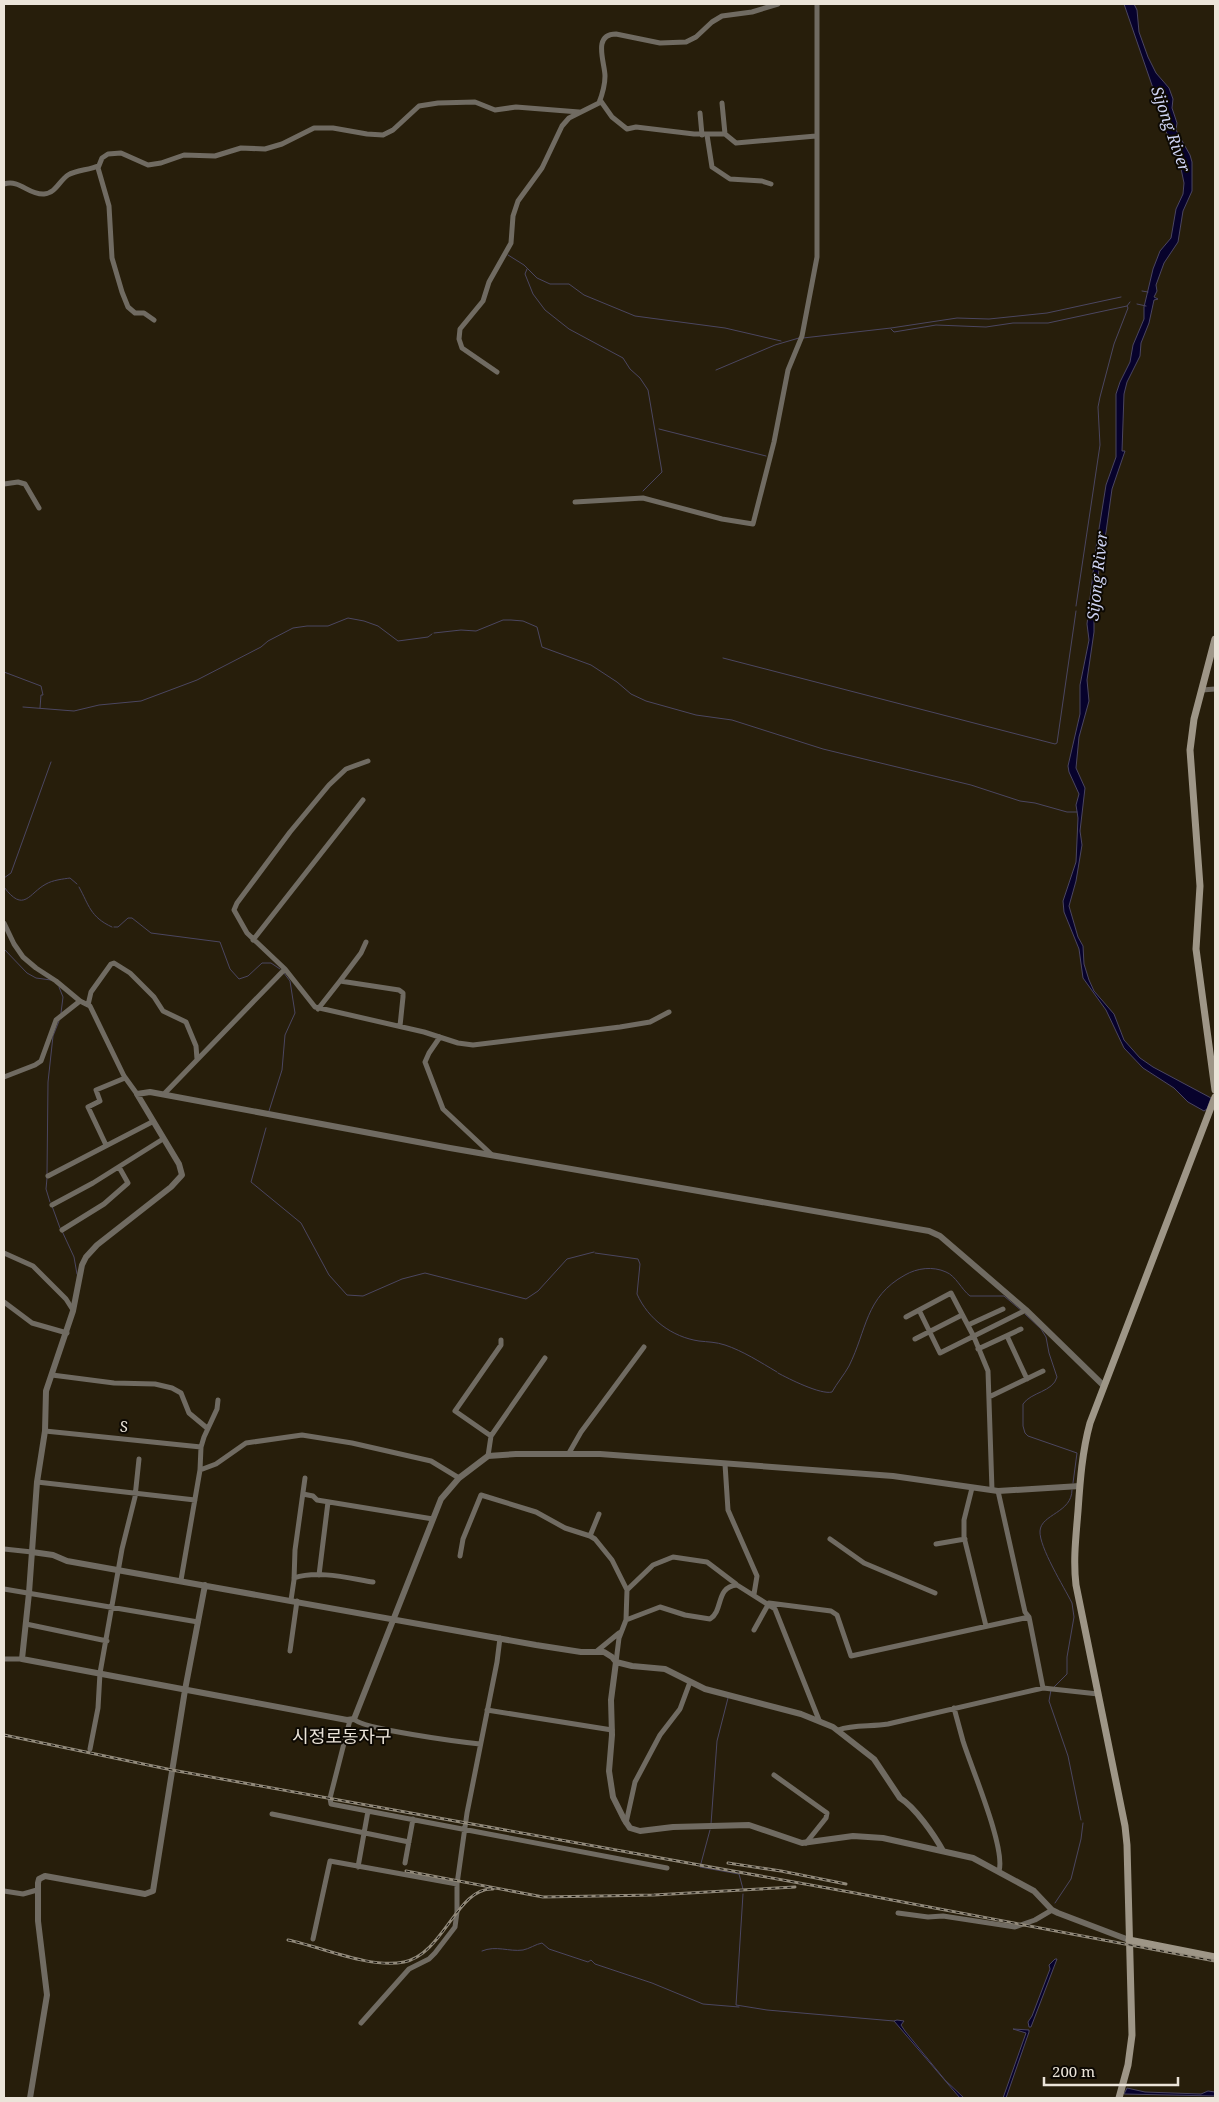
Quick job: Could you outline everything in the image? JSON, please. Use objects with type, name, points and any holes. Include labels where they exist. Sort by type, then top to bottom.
[{"type":"main road","points":[[1215,639],[1192,727],[1190,750],[1200,886],[1196,949],[1213,1056],[1215,1090]]},
{"type":"main road","points":[[1119,2096],[1123,2086],[1132,2034],[1125,1826],[1075,1576],[1080,1486],[1088,1432],[1104,1386],[1215,1098]]},
{"type":"main road","points":[[1129,1940],[1215,1957]]},
{"type":"street","points":[[497,372],[462,348],[459,339],[460,329],[474,309],[483,301],[489,282],[506,254],[512,237],[513,216],[518,201],[542,168],[565,121],[579,112],[594,106],[600,100],[605,76],[601,48],[609,35],[616,34],[660,43],[686,42],[696,37],[712,22],[722,16],[752,12],[778,4]]},
{"type":"street","points":[[575,502],[643,498],[722,519],[753,524],[774,442],[788,370],[801,338],[817,257],[817,4]]},
{"type":"street","points":[[600,100],[612,117],[624,128],[636,127],[705,135],[724,134],[730,136],[736,143],[816,136]]},
{"type":"street","points":[[4,184],[17,183],[32,192],[45,194],[55,189],[70,175],[98,166],[105,156],[117,153],[148,165],[161,163],[184,155],[215,156],[241,148],[265,149],[282,144],[308,130],[319,128],[340,128],[366,134],[383,135],[393,130],[419,106],[428,104],[474,102],[495,110],[516,107],[579,112]]},
{"type":"street","points":[[722,103],[724,134]]},
{"type":"street","points":[[700,113],[712,168],[730,179],[762,181],[771,184]]},
{"type":"street","points":[[98,166],[109,206],[111,247],[119,284],[132,311],[144,313],[154,320]]},
{"type":"street","points":[[4,484],[18,482],[25,484],[39,508]]},
{"type":"street","points":[[1202,690],[1215,689]]},
{"type":"street","points":[[368,762],[346,769],[329,785],[290,832],[236,903],[234,910],[247,933],[285,969],[318,1009],[400,1026],[465,1045],[529,1039],[641,1024],[669,1012]]},
{"type":"street","points":[[254,940],[363,800]]},
{"type":"street","points":[[4,923],[14,944],[23,957],[56,981],[80,1002],[88,1005],[92,1010],[126,1078],[179,1164],[182,1175],[171,1187],[103,1240],[86,1257],[82,1265],[67,1333],[46,1391],[45,1430],[38,1482],[22,1659]]},
{"type":"street","points":[[318,1009],[361,952],[366,942]]},
{"type":"street","points":[[88,1005],[95,986],[110,964],[114,962],[130,973],[154,997],[163,1011],[186,1022],[196,1046],[197,1059]]},
{"type":"street","points":[[164,1094],[170,1090],[197,1059],[285,969]]},
{"type":"street","points":[[340,981],[399,990],[403,993],[400,1026]]},
{"type":"street","points":[[4,1077],[41,1061],[56,1020],[80,1002]]},
{"type":"street","points":[[440,1037],[429,1052],[425,1062],[438,1099],[447,1114],[491,1154]]},
{"type":"street","points":[[106,1145],[88,1107],[100,1101],[96,1090],[126,1078]]},
{"type":"street","points":[[137,1094],[146,1091],[164,1094],[450,1148],[929,1231],[940,1236],[1026,1310],[1104,1386]]},
{"type":"street","points":[[48,1176],[152,1122]]},
{"type":"street","points":[[52,1205],[119,1167],[163,1139]]},
{"type":"street","points":[[62,1230],[104,1204],[128,1183],[119,1167]]},
{"type":"street","points":[[4,1254],[32,1266],[66,1299],[73,1311]]},
{"type":"street","points":[[906,1317],[951,1293],[974,1337],[988,1371],[995,1490],[1025,1612],[1029,1617],[1044,1688]]},
{"type":"street","points":[[4,1302],[32,1323],[67,1333]]},
{"type":"street","points":[[968,1325],[1003,1309]]},
{"type":"street","points":[[919,1310],[940,1353],[1026,1310]]},
{"type":"street","points":[[915,1339],[962,1315]]},
{"type":"street","points":[[978,1349],[1021,1329]]},
{"type":"street","points":[[1007,1336],[1027,1379]]},
{"type":"street","points":[[491,1436],[455,1411],[501,1345],[501,1340]]},
{"type":"street","points":[[569,1453],[581,1432],[644,1346]]},
{"type":"street","points":[[488,1456],[491,1436],[545,1358]]},
{"type":"street","points":[[989,1396],[1043,1371]]},
{"type":"street","points":[[52,1375],[114,1384],[155,1384],[172,1388],[181,1393],[189,1413],[208,1428]]},
{"type":"street","points":[[181,1580],[200,1470],[201,1448],[217,1410],[218,1400]]},
{"type":"street","name":"S","points":[[45,1430],[201,1448]]},
{"type":"street","points":[[200,1470],[216,1464],[246,1443],[302,1435],[352,1443],[431,1461],[459,1478]]},
{"type":"street","points":[[667,1868],[334,1805],[329,1802],[352,1719],[441,1499],[459,1478],[488,1456],[569,1453],[894,1476],[995,1490],[1080,1486]]},
{"type":"street","points":[[90,1749],[98,1708],[100,1673],[135,1492],[139,1459]]},
{"type":"street","points":[[725,1464],[728,1510],[756,1576],[754,1594]]},
{"type":"street","points":[[290,1651],[294,1601],[295,1550],[305,1478]]},
{"type":"street","points":[[38,1482],[195,1500]]},
{"type":"street","points":[[972,1488],[964,1520],[965,1539],[986,1626]]},
{"type":"street","points":[[303,1494],[313,1496],[317,1500],[434,1519]]},
{"type":"street","points":[[460,1556],[463,1539],[481,1495],[536,1512],[565,1528],[590,1536],[608,1552],[627,1590],[626,1620],[621,1631],[612,1700],[609,1766],[612,1791],[630,1828],[640,1831],[673,1827],[749,1825],[798,1842],[806,1843],[853,1836],[874,1836],[943,1851],[973,1858],[1034,1892],[1052,1910],[1087,1926],[1129,1940]]},
{"type":"street","points":[[320,1575],[328,1502]]},
{"type":"street","points":[[590,1536],[599,1514]]},
{"type":"street","points":[[830,1539],[864,1563],[935,1593]]},
{"type":"street","points":[[936,1544],[965,1539]]},
{"type":"street","points":[[4,1548],[53,1555],[67,1561],[500,1638],[608,1654],[616,1662],[665,1670],[705,1689],[801,1714],[819,1720],[838,1730],[876,1762],[898,1795],[927,1826],[943,1851]]},
{"type":"street","points":[[627,1590],[654,1566],[673,1557],[707,1562],[737,1585],[769,1603],[777,1613],[819,1720]]},
{"type":"street","points":[[294,1578],[302,1575],[320,1575],[373,1582]]},
{"type":"street","points":[[30,2098],[47,1995],[38,1921],[37,1890],[39,1879],[45,1876],[145,1894],[153,1891],[185,1690],[205,1585]]},
{"type":"street","points":[[626,1620],[660,1606],[685,1615],[710,1619],[715,1614],[724,1590],[730,1586],[737,1585]]},
{"type":"street","points":[[4,1589],[198,1622]]},
{"type":"street","points":[[769,1603],[835,1613],[851,1656],[1029,1617]]},
{"type":"street","points":[[754,1630],[769,1603]]},
{"type":"street","points":[[26,1624],[107,1640]]},
{"type":"street","points":[[593,1653],[606,1646],[621,1631]]},
{"type":"street","points":[[361,2023],[409,1969],[432,1957],[451,1933],[456,1922],[457,1884],[500,1638]]},
{"type":"street","points":[[4,1659],[22,1659],[352,1719],[359,1724],[480,1744]]},
{"type":"street","points":[[626,1823],[635,1782],[660,1735],[680,1709],[690,1682]]},
{"type":"street","points":[[838,1730],[848,1726],[870,1727],[888,1724],[1044,1688],[1098,1694]]},
{"type":"street","points":[[954,1708],[963,1742],[986,1804],[1000,1857],[999,1871]]},
{"type":"street","points":[[486,1710],[612,1730]]},
{"type":"street","points":[[774,1775],[828,1813],[806,1843]]},
{"type":"street","points":[[358,1867],[368,1811]]},
{"type":"street","points":[[272,1814],[409,1842]]},
{"type":"street","points":[[405,1863],[413,1819]]},
{"type":"street","points":[[313,1939],[329,1862],[457,1884]]},
{"type":"street","points":[[4,1891],[23,1894],[37,1890]]},
{"type":"street","points":[[898,1913],[928,1917],[943,1916],[1015,1928],[1035,1920],[1052,1910]]},
{"type":"water","name":"Sijong River","points":[[1124,4],[1134,4],[1137,10],[1139,32],[1148,57],[1156,73],[1169,88],[1173,99],[1172,108],[1177,123],[1176,130],[1192,162],[1192,191],[1183,211],[1178,242],[1164,263],[1156,285],[1157,291],[1154,297],[1158,299],[1154,300],[1149,323],[1141,343],[1140,356],[1127,382],[1124,394],[1122,451],[1125,451],[1112,489],[1100,558],[1094,632],[1087,680],[1089,701],[1079,737],[1076,768],[1085,788],[1080,831],[1082,845],[1076,881],[1069,906],[1078,937],[1083,946],[1084,964],[1089,980],[1094,991],[1114,1014],[1124,1040],[1140,1058],[1153,1067],[1211,1098],[1207,1109],[1204,1111],[1188,1102],[1174,1088],[1143,1068],[1124,1048],[1106,1010],[1083,978],[1079,949],[1064,912],[1063,901],[1076,862],[1078,818],[1076,805],[1079,794],[1068,766],[1080,714],[1080,685],[1089,640],[1087,624],[1096,548],[1106,485],[1116,457],[1116,394],[1130,362],[1133,345],[1144,319],[1144,307],[1153,269],[1160,251],[1171,238],[1176,209],[1183,194],[1184,183],[1179,159],[1163,125],[1155,94]]},
{"type":"water","points":[[1057,1959],[1031,2027],[1029,2027],[1028,2022],[1050,1969],[1049,1965]]},
{"type":"water","points":[[894,2021],[904,2021],[901,2025],[905,2031],[945,2080],[964,2098],[960,2098]]},
{"type":"water","points":[[1013,2029],[1029,2030],[1029,2032],[1006,2098],[1003,2098],[1026,2033]]},
{"type":"water","points":[[1127,2088],[1145,2092],[1201,2094],[1208,2091],[1215,2092],[1215,2096],[1124,2094]]},
{"type":"waterway","points":[[508,255],[524,265],[537,278],[550,284],[569,284],[584,295],[635,316],[725,328],[781,341]]},
{"type":"waterway","points":[[527,269],[525,274],[533,294],[545,310],[569,329],[623,358],[648,390],[662,472],[643,491]]},
{"type":"waterway","points":[[1142,291],[1148,292]]},
{"type":"waterway","points":[[803,338],[957,318],[989,319],[1047,313],[1121,297]]},
{"type":"waterway","name":"Sijong River","points":[[1076,606],[1100,445],[1098,407],[1114,344],[1130,302]]},
{"type":"waterway","points":[[1137,304],[1146,306]]},
{"type":"waterway","points":[[891,329],[894,332],[936,325],[986,327],[1013,323],[1048,323],[1127,306]]},
{"type":"waterway","points":[[716,370],[775,345],[799,338]]},
{"type":"waterway","points":[[659,429],[766,456]]},
{"type":"waterway","name":"Sijong River","points":[[723,658],[1055,744],[1057,743],[1076,611]]},
{"type":"waterway","points":[[23,707],[74,711],[99,705],[141,701],[197,680],[293,628],[328,626],[348,618],[378,626],[398,641],[428,637],[432,634]]},
{"type":"waterway","points":[[434,633],[461,630],[476,631],[503,620],[523,621],[537,627],[542,647],[591,665],[631,694],[646,701],[696,715],[732,720],[823,749],[971,785],[1020,801],[1067,812],[1077,812]]},
{"type":"waterway","points":[[4,672],[41,686],[43,695],[41,695],[40,708]]},
{"type":"waterway","points":[[4,878],[11,873],[51,762]]},
{"type":"waterway","points":[[4,887],[11,895],[22,900],[31,896],[46,884],[58,880],[70,878],[77,884]]},
{"type":"waterway","points":[[79,887],[95,915],[112,927]]},
{"type":"waterway","points":[[114,927],[118,927],[128,918],[132,918],[151,933],[220,942],[230,969],[239,979],[248,976],[262,963],[271,963],[280,969]]},
{"type":"waterway","points":[[4,949],[27,973],[36,978],[51,980]]},
{"type":"waterway","points":[[269,1111],[282,1070],[285,1035],[295,1013],[290,981],[284,973]]},
{"type":"waterway","points":[[59,987],[63,997],[61,1013]]},
{"type":"waterway","points":[[47,1175],[48,1082],[53,1036],[59,1021]]},
{"type":"waterway","points":[[266,1128],[251,1182],[301,1223],[329,1275],[347,1295],[363,1296],[402,1279],[425,1273],[526,1299],[538,1291],[567,1259],[594,1252]]},
{"type":"waterway","points":[[47,1178],[46,1189],[50,1202]]},
{"type":"waterway","points":[[52,1206],[60,1228]]},
{"type":"waterway","points":[[62,1231],[74,1257],[77,1274]]},
{"type":"waterway","points":[[595,1253],[638,1259],[640,1264],[637,1294],[654,1319],[670,1331],[689,1339],[732,1347],[777,1372]]},
{"type":"waterway","points":[[778,1373],[813,1389],[832,1392],[849,1366],[874,1304],[892,1284],[905,1275],[920,1269],[930,1268],[946,1272],[953,1276],[970,1296],[1004,1296],[1022,1311]]},
{"type":"waterway","points":[[1025,1314],[1041,1329],[1046,1337],[1057,1377],[1051,1386],[1031,1397],[1023,1404],[1023,1426],[1028,1436],[1077,1453],[1073,1483]]},
{"type":"waterway","points":[[1054,1687],[1067,1674],[1067,1657],[1074,1617],[1072,1603],[1043,1547],[1040,1531],[1045,1521],[1067,1504],[1071,1498],[1072,1490]]},
{"type":"waterway","points":[[1051,1690],[1049,1701],[1068,1756],[1081,1820]]},
{"type":"waterway","points":[[711,1824],[717,1741],[728,1698]]},
{"type":"waterway","points":[[1055,1903],[1071,1879],[1083,1823]]},
{"type":"waterway","points":[[710,1830],[700,1867],[739,1874],[743,1889]]},
{"type":"waterway","points":[[743,1894],[736,2005],[767,2010],[894,2021]]},
{"type":"waterway","points":[[482,1951],[487,1949],[523,1950],[542,1943],[549,1949],[588,1962],[591,1960],[595,1964],[652,1983],[703,2004],[739,2007]]},
{"type":"railway","points":[[4,1735],[172,1770],[855,1893],[1215,1961]]},
{"type":"railway","points":[[728,1863],[846,1884]]},
{"type":"railway","points":[[406,1871],[543,1897],[654,1895],[795,1887]]},
{"type":"railway","points":[[288,1940],[361,1960],[391,1963],[404,1962],[418,1956],[430,1947],[470,1898],[480,1891],[493,1889]]},
{"type":"district","name":"시정로동자구","points":[[342,1736]]}]
